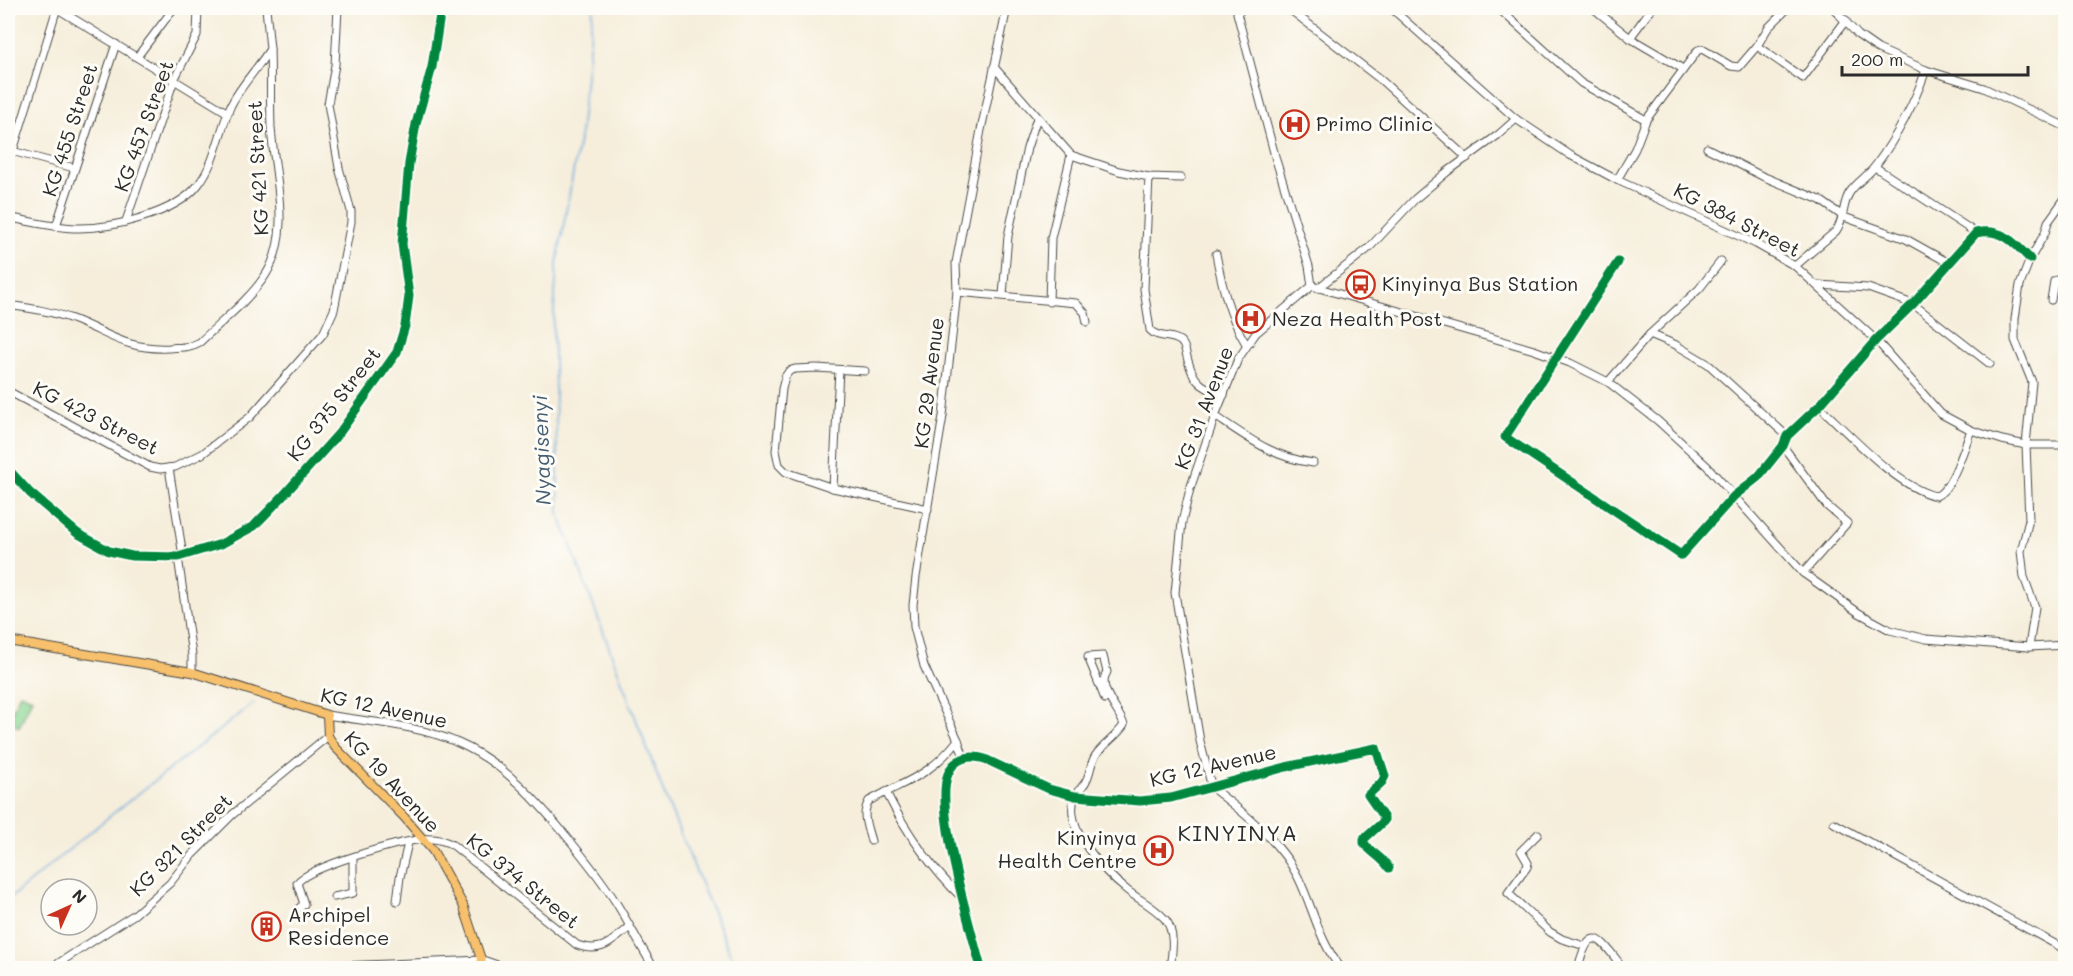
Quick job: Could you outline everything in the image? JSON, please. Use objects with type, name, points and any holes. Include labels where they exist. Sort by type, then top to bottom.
[{"type":"main road","name":"KG 12 Avenue","points":[[8,641],[192,672],[327,715]]},
{"type":"main road","name":"KG 19 Avenue","points":[[327,715],[327,736],[345,759],[425,839],[448,875],[463,905],[483,964]]},
{"type":"street","points":[[74,168],[10,150],[57,8],[228,113]]},
{"type":"street","points":[[136,57],[174,8]]},
{"type":"street","name":"KG 457 Street","points":[[126,221],[174,80],[197,35],[198,8]]},
{"type":"street","name":"KG 421 Street","points":[[8,305],[37,309],[72,319],[125,344],[150,349],[191,347],[200,342],[249,296],[265,276],[273,260],[280,229],[271,128],[270,49],[266,8]]},
{"type":"street","name":"KG 423 Street","points":[[8,391],[140,462],[160,469],[175,467],[202,454],[250,417],[323,334],[334,310],[351,222],[351,211],[339,168],[328,104],[335,65],[338,8]]},
{"type":"street","name":"KG 375 Street","points":[[8,469],[54,515],[95,545],[132,556],[181,556],[221,544],[254,526],[340,432],[398,352],[409,297],[402,244],[409,163],[416,124],[432,67],[441,8]]},
{"type":"street","name":"KG 29 Avenue","points":[[964,757],[924,666],[914,627],[913,605],[943,416],[957,292],[956,263],[1007,8]]},
{"type":"street","points":[[1244,8],[1237,13],[1276,160],[1315,287],[1534,350],[1608,382],[1658,421],[1707,466],[1803,573],[1859,613],[1890,630],[1926,639],[2029,647],[2066,645]]},
{"type":"street","points":[[1288,8],[1381,80],[1467,158]]},
{"type":"street","name":"KG 384 Street","points":[[1391,8],[1516,119],[1570,155],[1617,180],[1756,244],[1794,266],[1818,285],[1876,340],[1941,414],[1971,430],[2026,445],[2066,445]]},
{"type":"street","points":[[1498,8],[1581,83],[1646,120]]},
{"type":"street","points":[[1593,8],[1630,38],[1683,69]]},
{"type":"street","points":[[1630,38],[1652,8]]},
{"type":"street","points":[[1617,180],[1635,149],[1646,120],[1699,48],[1735,68],[1746,61],[1768,28],[1788,8]]},
{"type":"street","points":[[1833,8],[1858,35],[1878,49],[1926,70],[1984,88],[2066,127]]},
{"type":"street","points":[[1757,46],[1803,78],[1846,20]]},
{"type":"street","name":"KG 455 Street","points":[[56,226],[116,44]]},
{"type":"street","points":[[8,217],[56,226],[89,228],[106,226],[155,213],[191,194],[212,162],[228,113],[242,86],[270,49]]},
{"type":"street","points":[[994,67],[1071,154],[1119,171],[1149,177],[1181,178]]},
{"type":"street","points":[[1794,266],[1836,231],[1844,217],[1850,192],[1875,167],[1913,104],[1926,70]]},
{"type":"street","points":[[1003,295],[1008,236],[1027,148],[1037,118]]},
{"type":"street","name":"KG 31 Avenue","points":[[1212,788],[1200,741],[1175,593],[1182,522],[1190,489],[1238,358],[1256,333],[1369,248],[1415,199],[1516,119]]},
{"type":"street","points":[[1707,148],[1762,176],[1820,200],[1844,217],[1906,239],[1949,263]]},
{"type":"street","points":[[1049,302],[1051,238],[1071,154]]},
{"type":"street","points":[[1875,167],[1976,233],[1996,232],[2006,236],[2030,259]]},
{"type":"street","points":[[1149,177],[1144,289],[1150,330],[1153,334],[1182,342],[1195,378],[1206,389],[1224,395]]},
{"type":"street","points":[[2029,647],[2035,607],[2024,577],[2021,551],[2029,520],[2026,445],[2032,382],[2015,340],[2015,319],[2020,285],[2030,259],[2045,233],[2048,222],[2066,197]]},
{"type":"street","points":[[1618,262],[1505,437],[1681,555],[1734,496],[1758,477],[1783,446],[1787,436],[1819,406],[1876,340],[1913,304],[1976,233]]},
{"type":"street","points":[[1216,254],[1223,291],[1236,327],[1246,344]]},
{"type":"street","points":[[1608,382],[1650,334],[1699,289],[1720,261]]},
{"type":"street","points":[[2051,300],[2054,282],[2056,280],[2066,282]]},
{"type":"street","points":[[1818,285],[1868,288],[1913,304],[1990,364]]},
{"type":"street","points":[[957,292],[1076,303],[1085,313],[1087,322]]},
{"type":"street","points":[[1650,334],[1676,345],[1708,364],[1787,436]]},
{"type":"street","points":[[865,371],[795,369],[789,371],[785,377],[776,451],[779,465],[786,472],[833,488],[928,509]]},
{"type":"street","points":[[833,488],[839,370]]},
{"type":"street","points":[[1819,406],[1872,456],[1913,487],[1936,496],[1942,493],[1959,463],[1971,430]]},
{"type":"street","points":[[1215,416],[1257,444],[1277,454],[1292,460],[1313,463]]},
{"type":"street","points":[[1783,446],[1827,506],[1847,523],[1803,573]]},
{"type":"street","points":[[169,468],[181,556],[192,672]]},
{"type":"street","points":[[1105,699],[1088,657],[1104,656],[1107,672],[1103,686],[1124,725],[1095,756],[1087,780],[1075,796],[1074,817],[1081,839],[1112,878],[1131,894],[1149,903],[1166,920],[1173,949],[1170,969]]},
{"type":"street","name":"KG 12 Avenue","points":[[327,715],[433,734],[455,741],[492,763],[526,790],[594,871],[654,969]]},
{"type":"street","name":"KG 321 Street","points":[[51,969],[135,914],[170,883],[192,855],[232,815],[327,736]]},
{"type":"street","points":[[871,841],[864,815],[864,808],[869,801],[912,781],[936,765],[958,740]]},
{"type":"street","name":"KG 12 Avenue","points":[[964,757],[976,756],[986,759],[1034,783],[1075,796],[1140,801],[1171,798],[1286,767],[1376,748],[1385,776],[1368,795],[1384,821],[1364,838],[1364,843],[1385,861],[1389,868]]},
{"type":"street","points":[[964,757],[953,766],[948,774],[945,808],[963,899],[981,969]]},
{"type":"street","points":[[1212,788],[1274,843],[1288,859],[1298,877],[1326,946],[1341,969]]},
{"type":"street","points":[[886,792],[922,853],[963,899]]},
{"type":"street","points":[[1834,823],[2066,950]]},
{"type":"street","points":[[1538,834],[1521,851],[1527,867],[1508,893],[1550,932],[1562,939],[1585,946]]},
{"type":"street","points":[[297,910],[304,904],[297,885],[301,878],[352,858],[425,839]]},
{"type":"street","name":"KG 374 Street","points":[[425,839],[443,840],[454,846],[577,945],[597,949],[630,927]]},
{"type":"street","points":[[397,901],[408,843]]},
{"type":"street","points":[[334,897],[353,892],[352,858]]},
{"type":"street","points":[[1578,969],[1585,946],[1589,940],[1594,938],[1599,939],[1623,969]]},
{"type":"street","points":[[292,969],[483,964],[506,969]]},
{"type":"green space","points":[[20,693],[32,698],[19,727],[8,721]]},
{"type":"waterway","name":"Nyagisenyi","points":[[593,8],[580,134],[557,263],[553,328],[559,514],[666,799],[736,968]]},
{"type":"waterway","points":[[8,900],[111,815],[254,703]]},
{"type":"cycle path","points":[[8,469],[30,493],[77,533],[109,551],[132,556],[178,557],[221,544],[254,526],[283,496],[340,432],[397,352],[405,326],[409,296],[402,244],[409,163],[416,124],[432,67],[441,8]]},
{"type":"cycle path","points":[[1618,262],[1505,437],[1681,555],[1734,496],[1758,477],[1783,446],[1787,436],[1819,406],[1876,340],[1913,304],[1976,233],[2000,234],[2030,259]]},
{"type":"cycle path","points":[[981,968],[962,899],[946,813],[945,791],[948,774],[954,764],[968,757],[985,759],[1049,789],[1075,796],[1140,801],[1171,798],[1286,767],[1376,748],[1385,776],[1368,795],[1384,821],[1364,839],[1364,843],[1389,868]]},
{"type":"place","name":"Primo Clinic","points":[[1295,124]]},
{"type":"place","name":"Kinyinya Bus Station","points":[[1361,284]]},
{"type":"place","name":"Neza Health Post","points":[[1251,319]]},
{"type":"place","name":"Kinyinya Health Centre","points":[[1158,850]]},
{"type":"place","name":"Archipel Residence","points":[[267,926]]},
{"type":"district","name":"KINYINYA","points":[[1238,833]]}]
